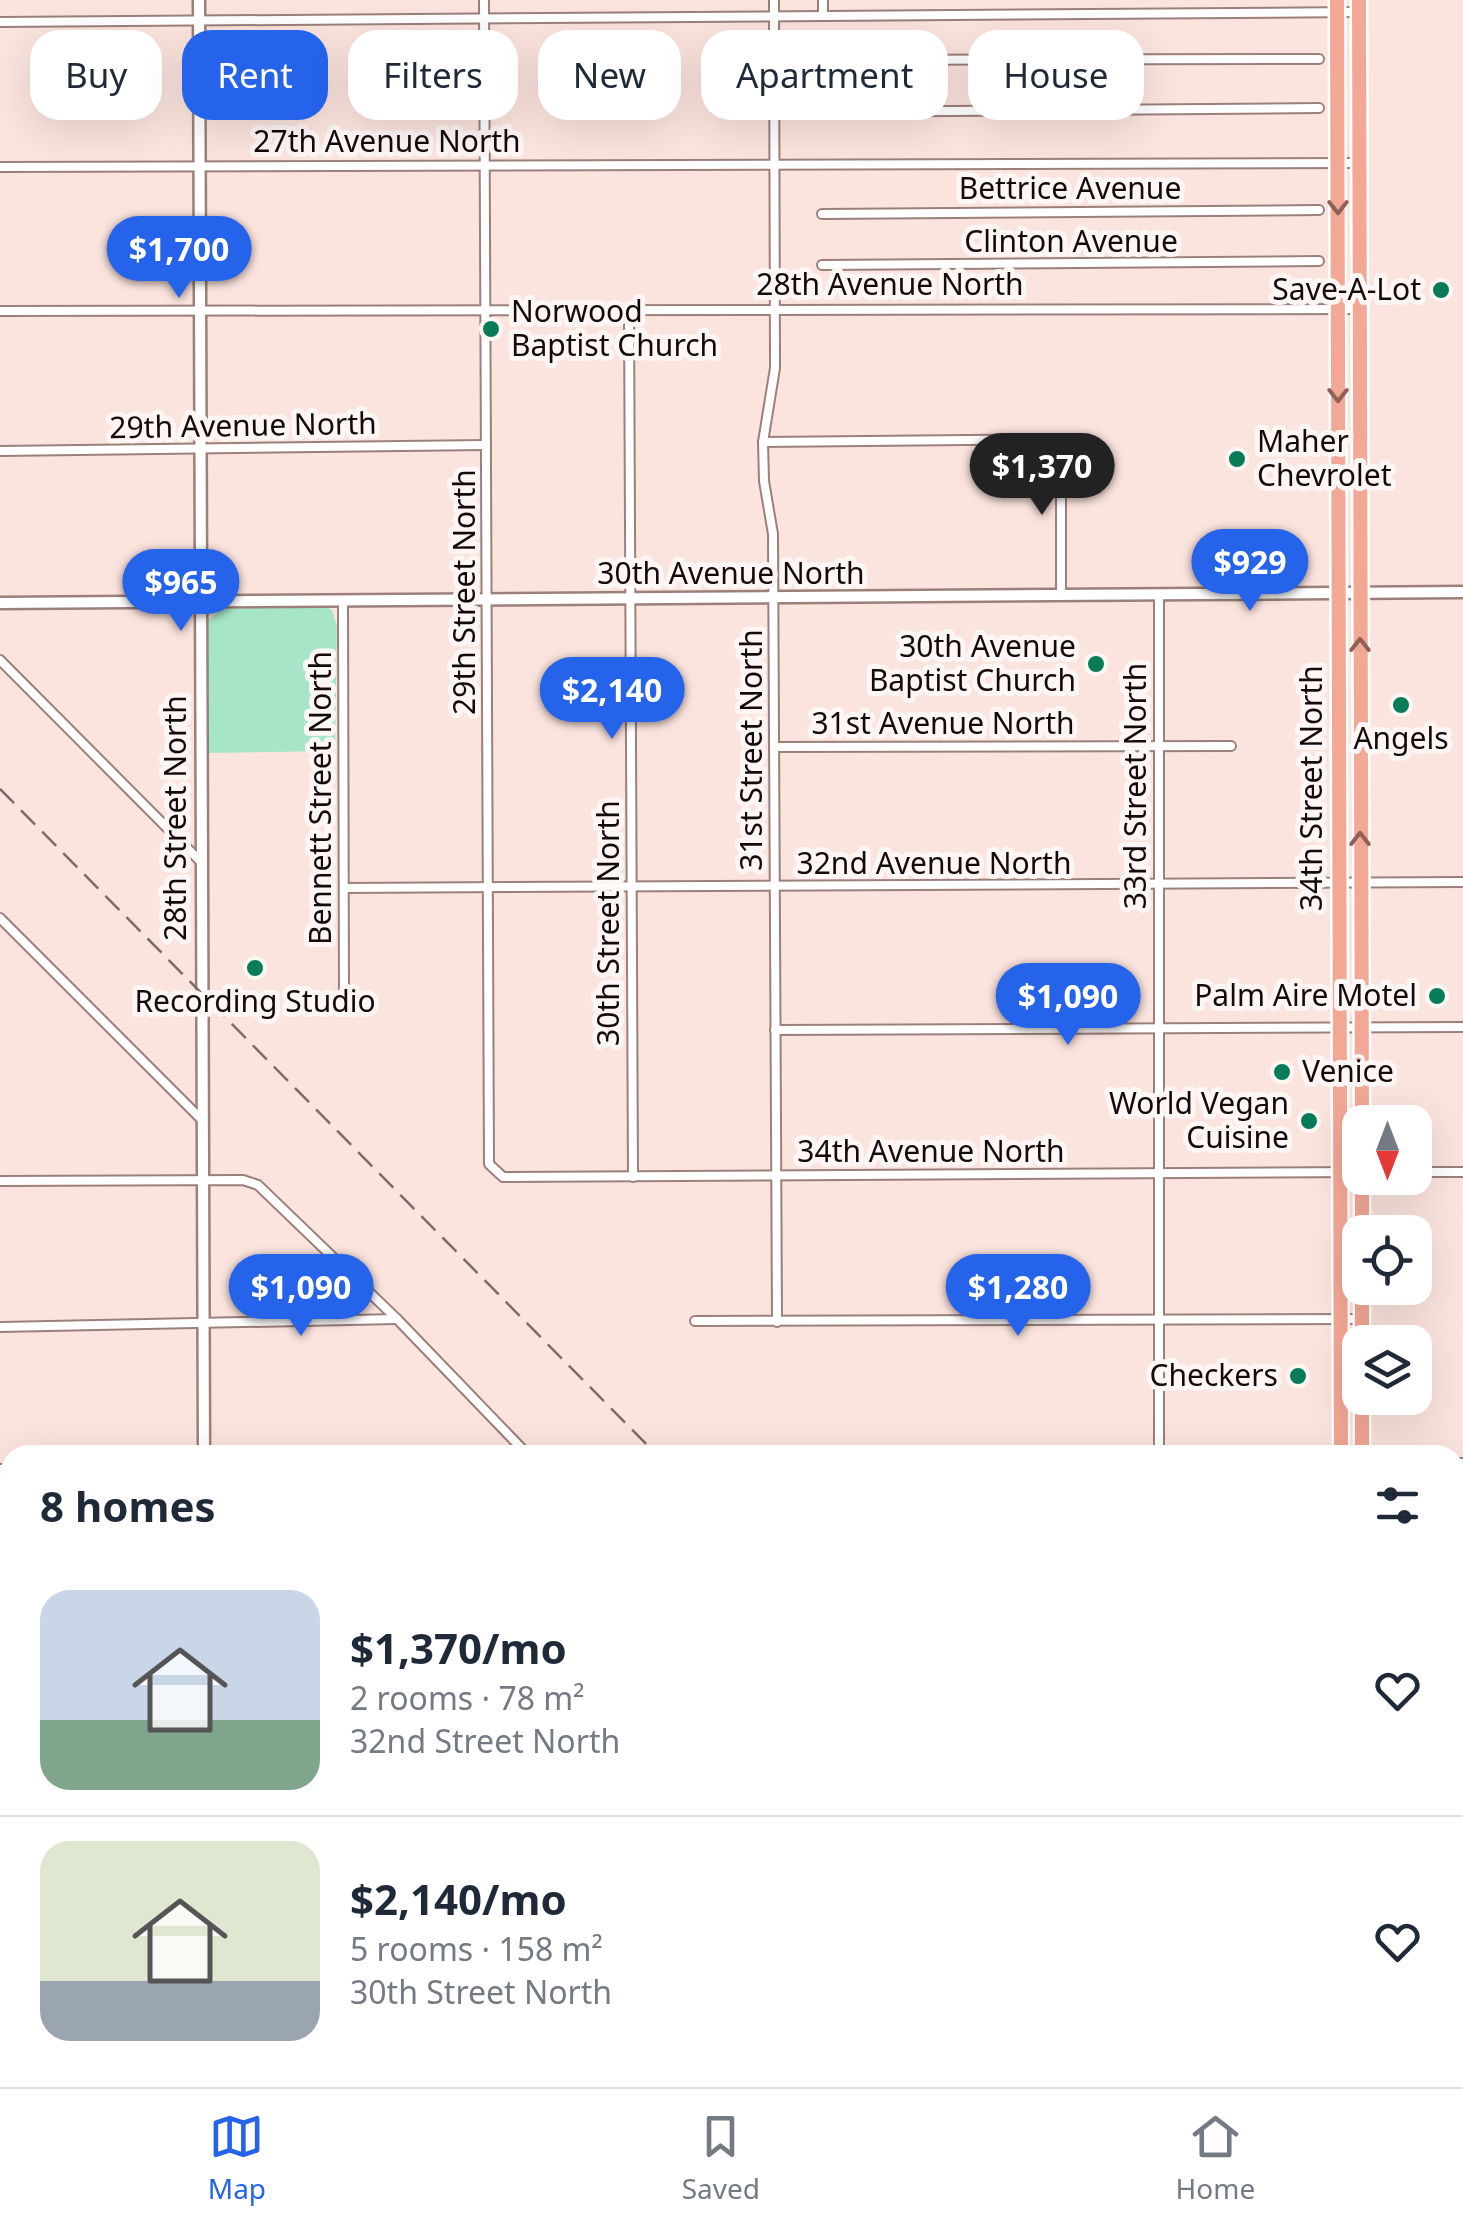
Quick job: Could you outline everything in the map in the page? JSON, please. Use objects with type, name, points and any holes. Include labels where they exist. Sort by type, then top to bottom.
[{"type":"highway","name":"34th Street North","points":[[1337,6],[1342,1445]]},
{"type":"highway","name":"34th Street North","points":[[1358,6],[1362,1105]]},
{"type":"highway","points":[[1362,1305],[1362,1325]]},
{"type":"highway","points":[[1362,1415],[1362,1445]]},
{"type":"street","name":"28th Street North","points":[[199,0],[204,1445]]},
{"type":"street","name":"29th Street North","points":[[484,0],[490,1164],[503,1177]]},
{"type":"street","name":"31st Street North","points":[[774,0],[774,368],[763,442],[764,482],[774,534],[777,1322]]},
{"type":"street","points":[[823,0],[823,16]]},
{"type":"street","points":[[886,0],[887,14]]},
{"type":"street","points":[[0,22],[774,18],[1358,6]]},
{"type":"street","points":[[948,60],[1319,59]]},
{"type":"street","points":[[948,111],[1319,108]]},
{"type":"street","name":"27th Avenue North","points":[[0,166],[1359,163]]},
{"type":"street","name":"Bettrice Avenue","points":[[822,214],[1319,210]]},
{"type":"street","name":"Clinton Avenue","points":[[822,265],[1319,261]]},
{"type":"street","name":"30th Street North","points":[[629,308],[633,1177]]},
{"type":"street","name":"28th Avenue North","points":[[0,311],[1360,309]]},
{"type":"street","points":[[763,442],[1061,440],[1060,597]]},
{"type":"street","name":"29th Avenue North","points":[[0,451],[486,445]]},
{"type":"street","name":"30th Avenue North","points":[[0,602],[1463,592]]},
{"type":"street","name":"33rd Street North","points":[[1159,596],[1159,1445]]},
{"type":"street","name":"Bennett Street North","points":[[343,601],[344,996]]},
{"type":"street","points":[[0,660],[201,862]]},
{"type":"street","points":[[1340,744],[1360,744]]},
{"type":"street","name":"31st Avenue North","points":[[774,747],[1231,746]]},
{"type":"street","name":"32nd Avenue North","points":[[344,888],[1463,882]]},
{"type":"street","points":[[0,918],[202,1120]]},
{"type":"street","points":[[775,1030],[1463,1027]]},
{"type":"street","name":"34th Avenue North","points":[[503,1177],[1341,1171]]},
{"type":"street","points":[[1432,1172],[1463,1172]]},
{"type":"street","points":[[0,1181],[242,1180],[272,1194],[518,1445]]},
{"type":"street","points":[[0,1327],[203,1326],[397,1319]]},
{"type":"street","points":[[695,1321],[1362,1319]]},
{"type":"green space","points":[[324,606],[332,610],[337,627],[335,751],[205,753],[207,621],[222,609]]},
{"type":"railway","points":[[0,789],[647,1445]]},
{"type":"place","name":"Save-A-Lot","points":[[1441,290]]},
{"type":"place","name":"Norwood Baptist Church","points":[[491,329]]},
{"type":"place","name":"Maher Chevrolet","points":[[1237,459]]},
{"type":"place","name":"30th Avenue Baptist Church","points":[[1096,664]]},
{"type":"place","name":"Angels","points":[[1401,705]]},
{"type":"place","name":"Recording Studio","points":[[255,968]]},
{"type":"place","name":"Palm Aire Motel","points":[[1437,996]]},
{"type":"place","name":"Venice","points":[[1282,1072]]},
{"type":"place","name":"World Vegan Cuisine","points":[[1309,1121]]},
{"type":"place","name":"Checkers","points":[[1298,1376]]}]
